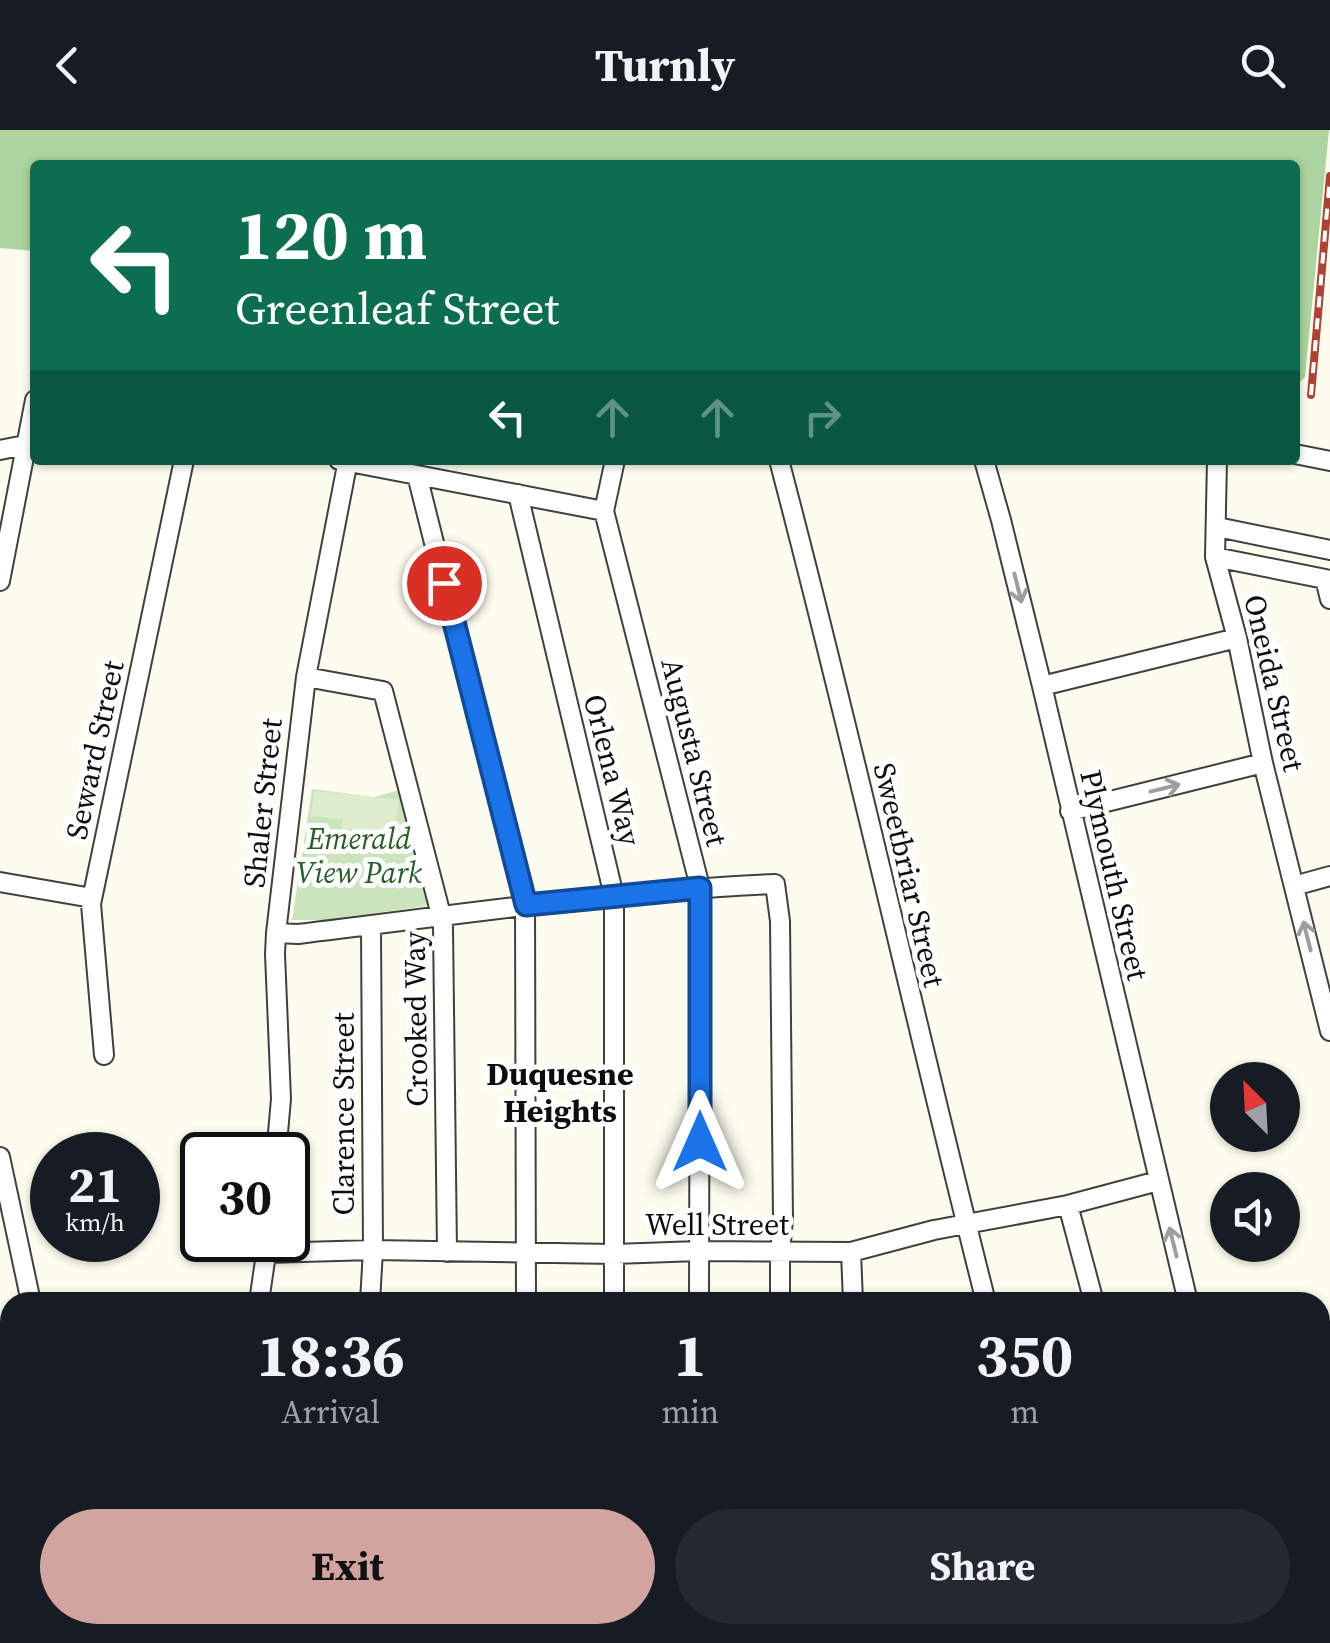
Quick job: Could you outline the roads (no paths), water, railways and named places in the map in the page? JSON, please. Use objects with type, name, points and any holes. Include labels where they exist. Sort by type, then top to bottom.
[{"type":"street","points":[[0,582],[30,424]]},
{"type":"street","points":[[0,450],[25,445]]},
{"type":"street","points":[[1300,455],[1330,461]]},
{"type":"street","name":"Seward Street","points":[[104,1054],[92,898],[183,465]]},
{"type":"street","name":"Shaler Street","points":[[278,1132],[281,1099],[276,933],[306,677],[343,465]]},
{"type":"street","points":[[365,465],[604,511]]},
{"type":"street","name":"Augusta Street","points":[[614,465],[604,511],[700,888],[700,1292]]},
{"type":"street","name":"Sweetbriar Street","points":[[780,465],[983,1292]]},
{"type":"street","name":"Plymouth Street","points":[[985,465],[1000,551],[1042,686],[1186,1292]]},
{"type":"street","name":"Oneida Street","points":[[1217,465],[1216,557],[1330,1031]]},
{"type":"street","points":[[417,475],[526,905],[526,1292]]},
{"type":"street","name":"Orlena Way","points":[[518,494],[614,896],[614,1292]]},
{"type":"street","points":[[1217,527],[1330,550]]},
{"type":"street","points":[[1216,557],[1327,579],[1330,599]]},
{"type":"street","points":[[1042,686],[1237,638]]},
{"type":"street","name":"Crooked Way","points":[[306,677],[383,691],[441,915],[447,1252]]},
{"type":"street","points":[[1070,811],[1263,763]]},
{"type":"street","points":[[1294,886],[1330,876]]},
{"type":"street","points":[[0,882],[92,898]]},
{"type":"street","points":[[276,933],[298,934],[614,896],[775,884],[780,921],[780,1292]]},
{"type":"street","name":"Clarence Street","points":[[371,926],[371,1292]]},
{"type":"street","points":[[0,1157],[29,1292]]},
{"type":"street","name":"Well Street","points":[[310,1248],[614,1254],[851,1252],[894,1239],[1068,1205],[1158,1181]]},
{"type":"street","points":[[1068,1205],[1091,1292]]},
{"type":"street","points":[[851,1252],[853,1292]]},
{"type":"street","points":[[261,1292],[265,1262]]},
{"type":"railway","points":[[1311,395],[1330,176]]},
{"type":"district","name":"Duquesne Heights","points":[[560,1092]]},
{"type":"park label","name":"Emerald View Park","points":[[359,856]]}]
